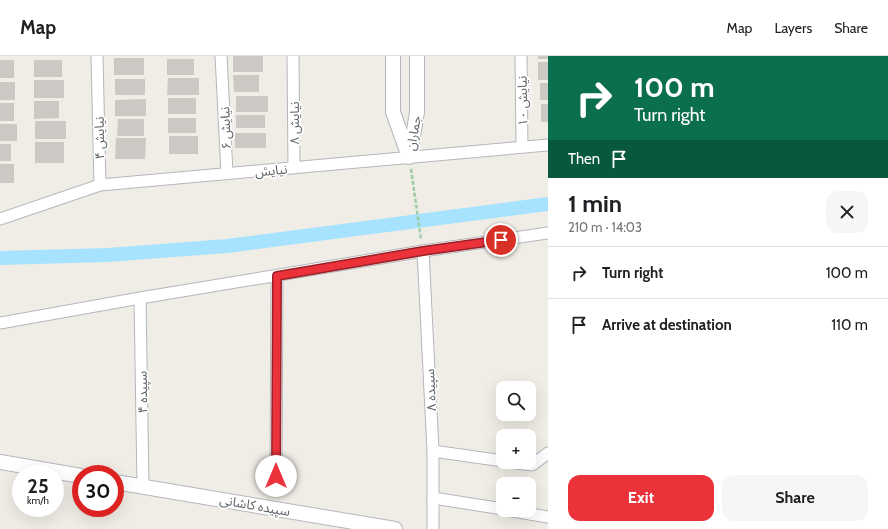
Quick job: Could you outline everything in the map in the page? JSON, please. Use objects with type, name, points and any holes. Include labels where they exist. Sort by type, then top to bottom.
[{"type":"street","name":"نیایش ۴","points":[[97,56],[100,185]]},
{"type":"street","name":"نیایش ۶","points":[[222,56],[227,173]]},
{"type":"street","name":"نیایش ۸","points":[[293,56],[294,168]]},
{"type":"street","name":"جماران","points":[[393,56],[393,112],[409,157]]},
{"type":"street","name":"جماران","points":[[409,157],[417,112],[417,56]]},
{"type":"street","name":"نیایش ۱۰","points":[[521,56],[522,147]]},
{"type":"street","name":"نیایش","points":[[0,219],[100,185],[548,145]]},
{"type":"street","points":[[0,323],[423,251],[548,233]]},
{"type":"street","name":"سپیده ۸","points":[[423,251],[433,451],[433,529]]},
{"type":"street","points":[[276,476],[277,276]]},
{"type":"street","name":"سپیده ۴","points":[[140,298],[143,487]]},
{"type":"street","points":[[433,451],[496,460]]},
{"type":"street","points":[[536,462],[548,453]]},
{"type":"street","points":[[0,462],[72,474]]},
{"type":"street","name":"سپیده کاشانی","points":[[124,484],[395,529]]},
{"type":"street","points":[[433,498],[496,508]]},
{"type":"street","points":[[536,515],[548,517]]},
{"type":"path","points":[[409,157],[423,251]]},
{"type":"building","points":[[233,56],[263,56],[263,72],[233,72]]},
{"type":"building","points":[[538,56],[548,56],[548,59],[538,59]]},
{"type":"building","points":[[114,58],[144,58],[144,75],[114,75]]},
{"type":"building","points":[[167,59],[194,59],[194,75],[167,75]]},
{"type":"building","points":[[0,60],[14,60],[14,78],[0,78]]},
{"type":"building","points":[[34,60],[62,60],[62,77],[34,77]]},
{"type":"building","points":[[538,62],[548,62],[548,80],[538,80]]},
{"type":"building","points":[[233,75],[259,75],[259,92],[234,92]]},
{"type":"building","points":[[168,78],[199,78],[199,95],[167,95]]},
{"type":"building","points":[[115,79],[145,79],[145,95],[115,95]]},
{"type":"building","points":[[34,80],[64,80],[64,98],[34,98]]},
{"type":"building","points":[[0,82],[15,82],[15,100],[0,100]]},
{"type":"building","points":[[540,83],[548,83],[548,100],[540,100]]},
{"type":"building","points":[[236,96],[268,96],[268,112],[236,112]]},
{"type":"building","points":[[168,98],[196,98],[196,114],[168,114]]},
{"type":"building","points":[[146,99],[146,116],[115,116],[115,100]]},
{"type":"building","points":[[34,101],[59,101],[59,118],[34,119]]},
{"type":"building","points":[[0,103],[14,103],[14,121],[0,121]]},
{"type":"building","points":[[541,104],[548,104],[548,122],[541,122]]},
{"type":"building","points":[[236,115],[265,115],[265,128],[236,128]]},
{"type":"building","points":[[168,118],[196,118],[196,133],[168,133]]},
{"type":"building","points":[[118,119],[144,119],[144,136],[117,136]]},
{"type":"building","points":[[35,121],[66,121],[66,139],[35,139]]},
{"type":"building","points":[[0,124],[17,124],[17,141],[0,141]]},
{"type":"building","points":[[235,133],[266,133],[266,148],[235,148]]},
{"type":"building","points":[[169,136],[198,136],[198,154],[169,154]]},
{"type":"building","points":[[116,138],[146,138],[145,159],[115,159]]},
{"type":"building","points":[[35,142],[64,142],[64,163],[35,163]]},
{"type":"building","points":[[0,144],[11,144],[11,161],[0,161]]},
{"type":"building","points":[[0,164],[14,164],[14,183],[0,183]]},
{"type":"waterway","points":[[0,258],[108,255],[227,246],[548,204]]},
{"type":"route","points":[[276,476],[277,276],[423,251],[501,240]]}]
